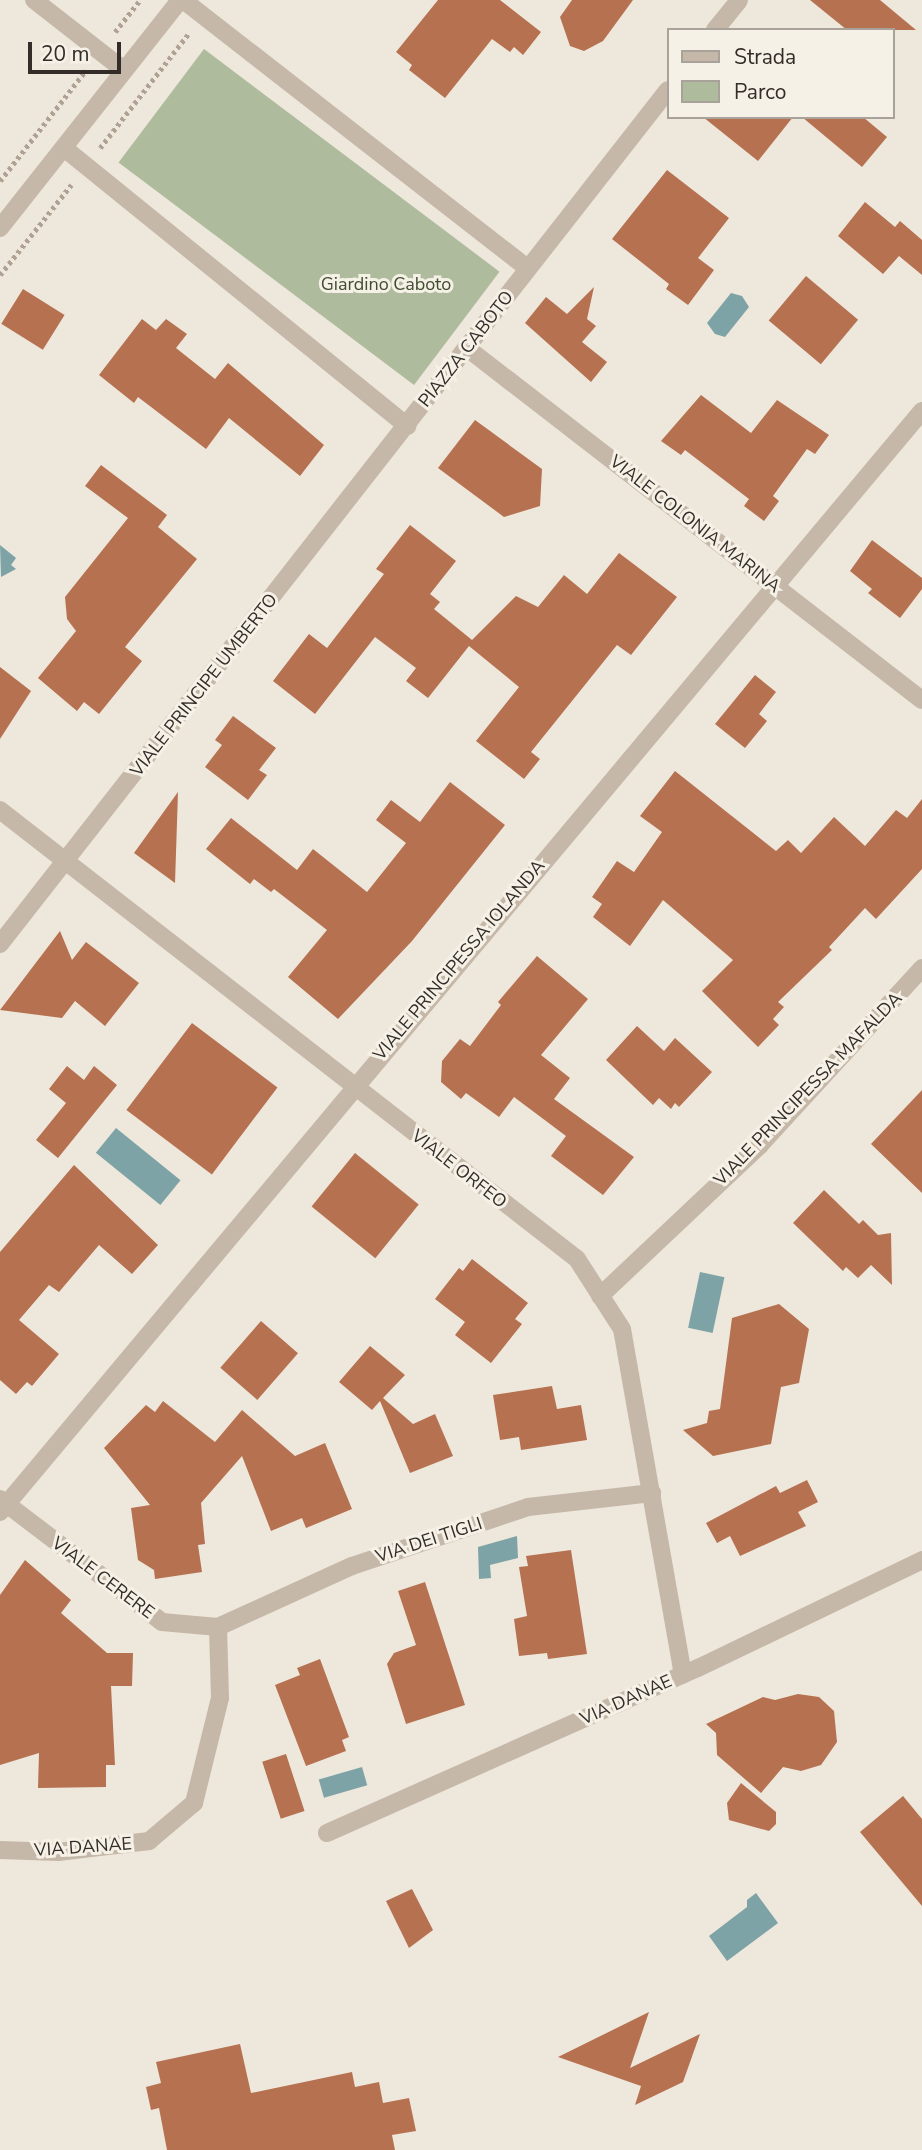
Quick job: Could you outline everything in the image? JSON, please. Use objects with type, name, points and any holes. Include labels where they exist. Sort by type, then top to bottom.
[{"type":"street","points":[[34,0],[124,70]]},
{"type":"street","points":[[0,228],[181,0],[528,268],[666,92]]},
{"type":"street","points":[[717,28],[739,0]]},
{"type":"street","name":"PIAZZA CABOTO","points":[[64,148],[407,426],[528,268]]},
{"type":"street","name":"VIALE COLONIA MARINA","points":[[467,348],[922,700]]},
{"type":"street","name":"VIALE PRINCIPESSA IOLANDA","points":[[2,1505],[922,411]]},
{"type":"street","name":"VIALE PRINCIPE UMBERTO","points":[[0,944],[407,426]]},
{"type":"street","name":"VIALE ORFEO","points":[[0,810],[352,1087],[577,1259],[622,1329],[683,1675]]},
{"type":"street","name":"VIALE PRINCIPESSA MAFALDA","points":[[600,1296],[760,1145],[922,968]]},
{"type":"street","name":"VIA DEI TIGLI","points":[[218,1628],[352,1566],[528,1507],[652,1493]]},
{"type":"street","name":"VIALE CERERE","points":[[2,1505],[162,1622],[218,1628]]},
{"type":"street","name":"VIA DANAE","points":[[327,1833],[683,1675],[922,1560]]},
{"type":"street","name":"VIA DANAE","points":[[0,1850],[58,1852],[149,1841],[194,1802],[220,1698],[218,1628]]},
{"type":"path","points":[[0,181],[140,0]]},
{"type":"path","points":[[0,275],[203,16]]},
{"type":"green space","name":"Giardino Caboto","points":[[204,49],[499,272],[414,385],[119,162]]},
{"type":"water","points":[[731,293],[742,296],[749,307],[725,337],[715,334],[707,323]]},
{"type":"water","points":[[0,545],[16,558],[11,565],[16,569],[1,577]]},
{"type":"water","points":[[116,1128],[181,1180],[160,1205],[96,1153]]},
{"type":"water","points":[[700,1272],[724,1277],[713,1333],[688,1328]]},
{"type":"water","points":[[517,1536],[518,1558],[490,1565],[491,1578],[479,1579],[478,1547]]},
{"type":"water","points":[[362,1767],[367,1785],[324,1798],[319,1779]]},
{"type":"water","points":[[756,1893],[778,1923],[727,1961],[709,1936],[747,1907],[747,1900]]},
{"type":"building","points":[[438,0],[500,0],[541,32],[523,55],[514,47],[510,52],[492,39],[445,98],[409,70],[412,65],[396,52]]},
{"type":"building","points":[[572,0],[633,0],[603,41],[584,51],[570,46],[560,17]]},
{"type":"building","points":[[810,0],[880,0],[916,30],[894,28],[845,28]]},
{"type":"building","points":[[706,119],[791,119],[758,161]]},
{"type":"building","points":[[804,119],[865,119],[887,137],[862,167]]},
{"type":"building","points":[[667,170],[729,218],[698,258],[714,270],[688,305],[666,289],[669,284],[612,239]]},
{"type":"building","points":[[865,202],[895,227],[900,221],[922,240],[922,275],[899,256],[883,274],[838,236]]},
{"type":"building","points":[[806,276],[858,320],[821,364],[769,320]]},
{"type":"building","points":[[594,287],[587,319],[596,326],[582,342],[607,362],[591,382],[525,323],[546,297],[567,314]]},
{"type":"building","points":[[23,289],[65,315],[43,350],[1,324]]},
{"type":"building","points":[[142,319],[156,330],[166,319],[187,334],[176,348],[215,379],[228,363],[324,445],[300,476],[229,418],[206,449],[138,397],[134,403],[99,375]]},
{"type":"building","points":[[701,395],[751,433],[777,400],[829,435],[815,454],[807,449],[773,496],[779,501],[764,521],[744,506],[749,499],[685,450],[681,455],[661,441]]},
{"type":"building","points":[[475,420],[542,469],[540,506],[504,517],[438,468]]},
{"type":"building","points":[[101,465],[167,515],[158,527],[197,559],[125,647],[142,661],[99,714],[84,702],[77,711],[38,678],[76,631],[67,619],[65,597],[128,518],[85,486]]},
{"type":"building","points":[[410,525],[456,561],[430,594],[440,602],[434,609],[472,640],[516,596],[538,607],[564,575],[587,594],[619,553],[677,597],[631,655],[617,645],[531,752],[540,759],[524,779],[476,741],[519,687],[469,646],[428,698],[406,681],[416,668],[375,637],[315,714],[273,681],[309,634],[327,648],[384,574],[376,569]]},
{"type":"building","points":[[872,540],[922,578],[922,589],[900,618],[868,593],[872,589],[850,571]]},
{"type":"building","points":[[0,667],[31,691],[0,739]]},
{"type":"building","points":[[755,675],[776,692],[759,714],[767,721],[745,748],[715,724]]},
{"type":"building","points":[[233,716],[276,748],[259,770],[267,775],[248,800],[205,767],[222,745],[215,740]]},
{"type":"building","points":[[675,771],[776,851],[788,840],[801,853],[834,817],[865,846],[896,810],[907,818],[922,799],[922,869],[876,919],[865,908],[829,947],[832,950],[778,1002],[784,1007],[773,1019],[779,1025],[758,1047],[702,991],[733,960],[663,900],[630,946],[593,917],[602,904],[592,897],[617,861],[634,872],[662,832],[640,816]]},
{"type":"building","points":[[450,782],[505,825],[412,941],[338,1019],[288,977],[327,930],[274,889],[271,892],[254,879],[250,884],[206,849],[231,818],[297,870],[313,849],[367,892],[406,843],[376,820],[391,800],[420,822]]},
{"type":"building","points":[[178,792],[175,883],[134,853]]},
{"type":"building","points":[[60,931],[72,960],[86,942],[139,983],[105,1026],[75,1001],[62,1018],[0,1010]]},
{"type":"building","points":[[537,956],[588,999],[541,1055],[570,1078],[554,1099],[634,1157],[603,1195],[551,1156],[566,1136],[514,1097],[499,1117],[466,1093],[461,1099],[441,1082],[442,1061],[460,1039],[470,1046],[501,1005],[498,1002]]},
{"type":"building","points":[[192,1023],[277,1087],[212,1174],[126,1110]]},
{"type":"building","points":[[637,1026],[664,1051],[675,1038],[712,1072],[679,1107],[675,1103],[671,1109],[659,1098],[653,1105],[606,1060]]},
{"type":"building","points":[[67,1066],[84,1080],[94,1066],[117,1085],[58,1158],[36,1140],[66,1103],[49,1089]]},
{"type":"building","points":[[922,1090],[922,1193],[871,1144]]},
{"type":"building","points":[[355,1153],[419,1205],[375,1258],[312,1207]]},
{"type":"building","points":[[74,1165],[158,1245],[132,1274],[99,1245],[59,1292],[49,1285],[19,1320],[59,1354],[32,1386],[27,1382],[16,1394],[0,1380],[0,1252]]},
{"type":"building","points":[[824,1190],[859,1224],[863,1220],[878,1235],[891,1233],[892,1285],[871,1265],[858,1278],[846,1267],[843,1271],[793,1223]]},
{"type":"building","points":[[472,1259],[528,1303],[515,1319],[522,1324],[491,1363],[455,1335],[465,1322],[435,1299],[459,1268],[463,1271]]},
{"type":"building","points":[[779,1304],[809,1329],[799,1383],[781,1387],[771,1444],[713,1456],[683,1430],[707,1423],[709,1411],[720,1409],[732,1318]]},
{"type":"building","points":[[261,1321],[298,1353],[257,1400],[220,1368]]},
{"type":"building","points":[[370,1346],[405,1375],[383,1398],[413,1424],[435,1414],[453,1456],[410,1473],[380,1401],[372,1410],[339,1382]]},
{"type":"building","points":[[552,1386],[557,1409],[581,1405],[587,1440],[521,1450],[519,1437],[500,1440],[493,1395]]},
{"type":"building","points":[[163,1401],[215,1442],[242,1410],[295,1456],[325,1443],[352,1509],[306,1528],[302,1518],[271,1531],[242,1456],[201,1503],[205,1544],[198,1545],[202,1572],[155,1579],[154,1570],[138,1560],[131,1508],[150,1505],[104,1448],[146,1405],[155,1412]]},
{"type":"building","points":[[807,1480],[818,1502],[798,1512],[806,1526],[740,1556],[730,1536],[717,1543],[706,1523],[776,1486],[780,1493]]},
{"type":"building","points":[[571,1550],[587,1654],[548,1659],[547,1653],[519,1656],[514,1619],[527,1616],[519,1567],[528,1566],[526,1556]]},
{"type":"building","points":[[25,1560],[71,1600],[61,1613],[107,1653],[133,1653],[132,1686],[111,1686],[115,1765],[106,1765],[106,1787],[38,1788],[39,1753],[0,1765],[0,1595]]},
{"type":"building","points":[[425,1582],[465,1705],[406,1724],[387,1664],[394,1653],[416,1645],[398,1591]]},
{"type":"building","points":[[320,1659],[349,1737],[342,1740],[346,1751],[306,1766],[275,1685],[300,1675],[297,1668]]},
{"type":"building","points":[[798,1694],[819,1697],[834,1711],[837,1742],[821,1765],[801,1771],[783,1767],[761,1793],[717,1755],[716,1733],[706,1724],[763,1697],[775,1700]]},
{"type":"building","points":[[286,1754],[305,1811],[281,1819],[262,1762]]},
{"type":"building","points":[[741,1783],[776,1812],[776,1824],[769,1831],[729,1820],[727,1803]]},
{"type":"building","points":[[903,1796],[922,1819],[922,1906],[860,1832]]},
{"type":"building","points":[[412,1889],[433,1930],[409,1948],[386,1901]]},
{"type":"building","points":[[649,2012],[630,2068],[700,2034],[683,2082],[635,2105],[641,2086],[558,2057]]},
{"type":"building","points":[[240,2044],[251,2093],[352,2072],[355,2087],[379,2082],[383,2103],[409,2098],[416,2131],[392,2135],[395,2150],[167,2150],[159,2108],[151,2110],[146,2087],[161,2083],[156,2062]]}]
